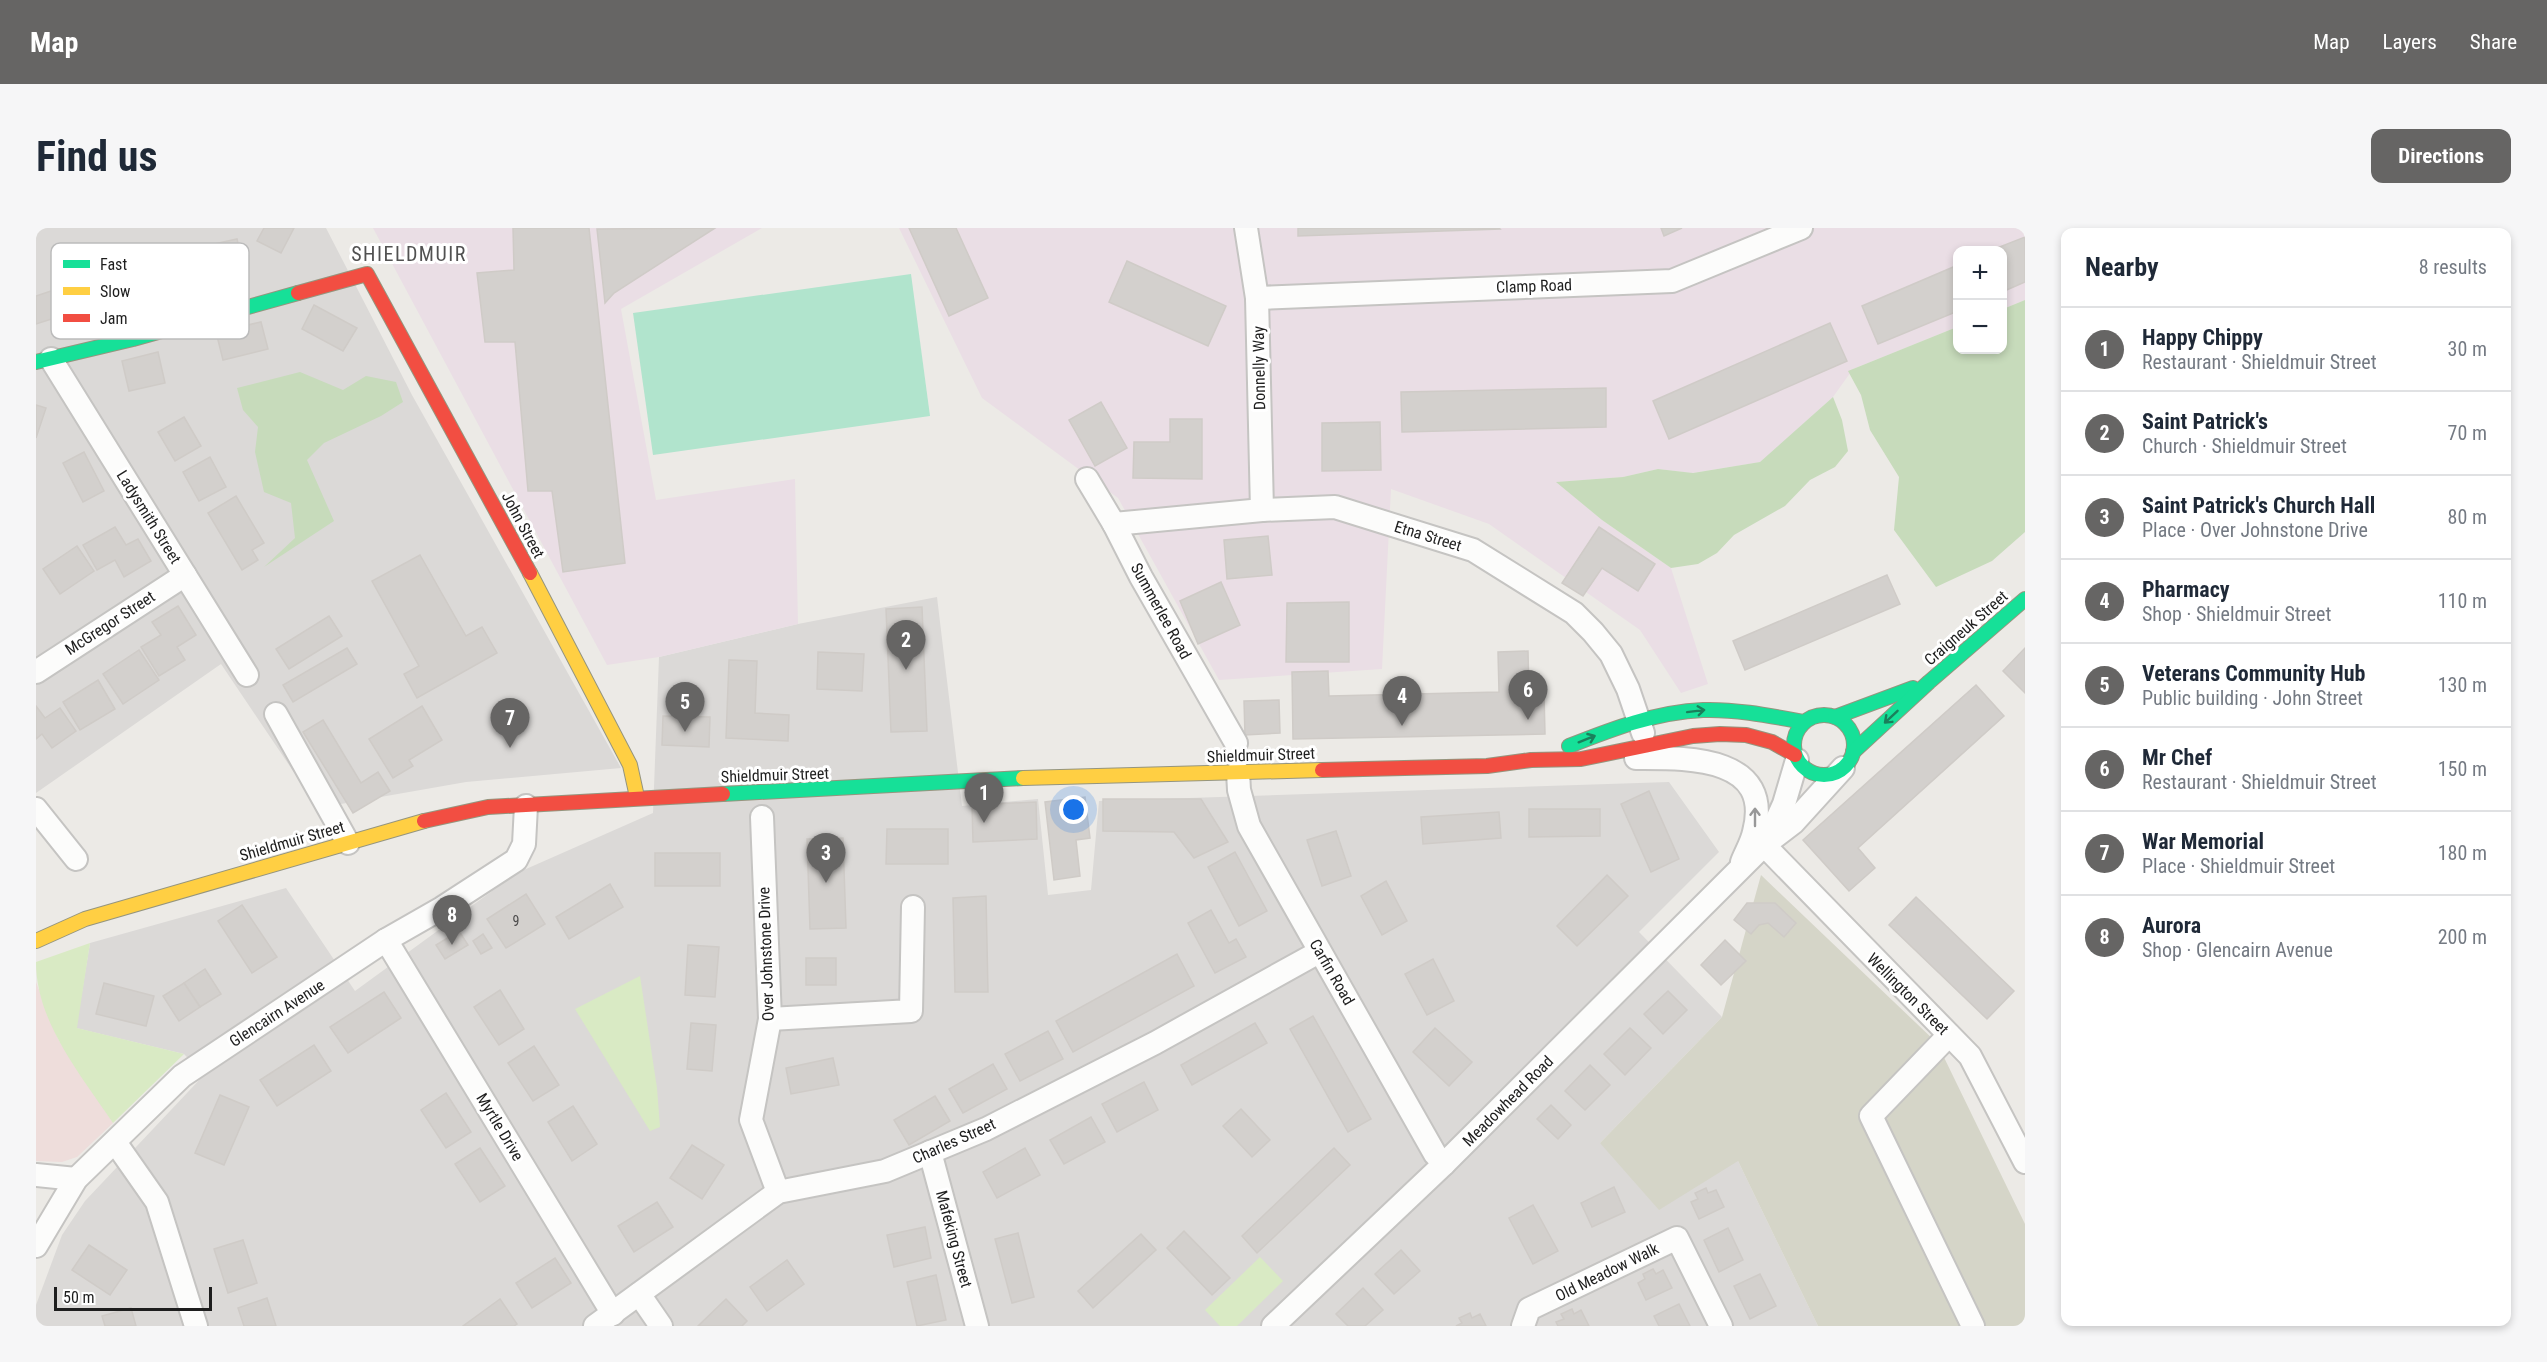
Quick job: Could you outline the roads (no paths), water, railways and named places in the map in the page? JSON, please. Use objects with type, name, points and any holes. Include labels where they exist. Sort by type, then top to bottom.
[{"type":"main road","name":"John Street","points":[[249,307],[367,274],[444,412],[612,728],[630,765],[638,797]]},
{"type":"main road","name":"John Street","points":[[44,361],[134,339]]},
{"type":"main road","name":"Craigneuk Street","points":[[1848,760],[1929,682],[2025,599]]},
{"type":"main road","name":"Craigneuk Street","points":[[1835,717],[1929,682]]},
{"type":"main road","name":"Shieldmuir Street","points":[[1535,760],[1618,726],[1700,710],[1722,710],[1804,722]]},
{"type":"main road","points":[[1821,714],[1835,717],[1847,725],[1852,733],[1848,760],[1834,774],[1824,776],[1804,768],[1796,758],[1793,740],[1797,730],[1804,722],[1821,714]]},
{"type":"main road","name":"Shieldmuir Street","points":[[36,941],[85,919],[419,822],[477,810],[638,797],[840,789],[971,779],[1487,766],[1535,760],[1586,758],[1708,734],[1735,735],[1770,742],[1796,758]]},
{"type":"street","name":"Donnelly Way","points":[[1246,228],[1257,297],[1262,510]]},
{"type":"street","name":"Clamp Road","points":[[1257,297],[1672,281],[1801,228]]},
{"type":"street","name":"Ladysmith Street","points":[[44,361],[185,574],[247,675]]},
{"type":"street","name":"Summerlee Road","points":[[1087,479],[1236,743]]},
{"type":"street","name":"Etna Street","points":[[1114,524],[1262,510],[1335,507],[1473,550],[1574,613],[1593,632],[1611,654],[1628,689],[1647,745]]},
{"type":"street","name":"McGregor Street","points":[[36,672],[185,574]]},
{"type":"street","points":[[276,714],[348,843]]},
{"type":"street","name":"Meadowhead Road","points":[[1586,758],[1699,760],[1727,766],[1742,777],[1751,790],[1755,802],[1754,833],[1738,872]]},
{"type":"street","name":"Meadowhead Road","points":[[1764,845],[1776,824],[1796,758]]},
{"type":"street","name":"Meadowhead Road","points":[[1273,1326],[1444,1164],[1764,845],[1793,823],[1848,760]]},
{"type":"street","name":"Carfin Road","points":[[1238,772],[1239,790],[1249,826],[1435,1154],[1444,1164]]},
{"type":"street","name":"Glencairn Avenue","points":[[36,1246],[76,1179],[182,1076],[386,940],[442,908],[516,860],[524,844],[526,806]]},
{"type":"street","points":[[36,809],[76,859]]},
{"type":"street","name":"Over Johnstone Drive","points":[[762,817],[770,1019],[751,1120],[778,1192]]},
{"type":"street","name":"Wellington Street","points":[[1764,845],[1970,1056],[2025,1162]]},
{"type":"street","points":[[770,1019],[911,1011],[913,907]]},
{"type":"street","name":"Myrtle Drive","points":[[386,940],[604,1320]]},
{"type":"street","name":"Charles Street","points":[[604,1320],[778,1192],[885,1171],[986,1129],[1155,1042],[1319,952]]},
{"type":"street","points":[[1949,1035],[1871,1116],[1973,1326]]},
{"type":"street","points":[[115,1142],[157,1202],[196,1326]]},
{"type":"street","name":"Mafeking Street","points":[[930,1152],[977,1326]]},
{"type":"street","points":[[36,1175],[76,1179]]},
{"type":"street","name":"Old Meadow Walk","points":[[1523,1326],[1528,1309],[1677,1238],[1721,1326]]},
{"type":"street","points":[[639,1294],[661,1326]]},
{"type":"place","name":"Saint Patrick's","points":[[906,670]]},
{"type":"place","name":"Mr Chef","points":[[1528,720]]},
{"type":"place","name":"Pharmacy","points":[[1402,726]]},
{"type":"place","name":"Veterans Community Hub","points":[[685,732]]},
{"type":"place","name":"War Memorial","points":[[510,748]]},
{"type":"place","name":"Happy Chippy","points":[[984,823]]},
{"type":"place","name":"Saint Patrick's Church Hall","points":[[826,883]]},
{"type":"place","name":"Aurora","points":[[452,945]]},
{"type":"district","name":"SHIELDMUIR","points":[[409,254]]}]
